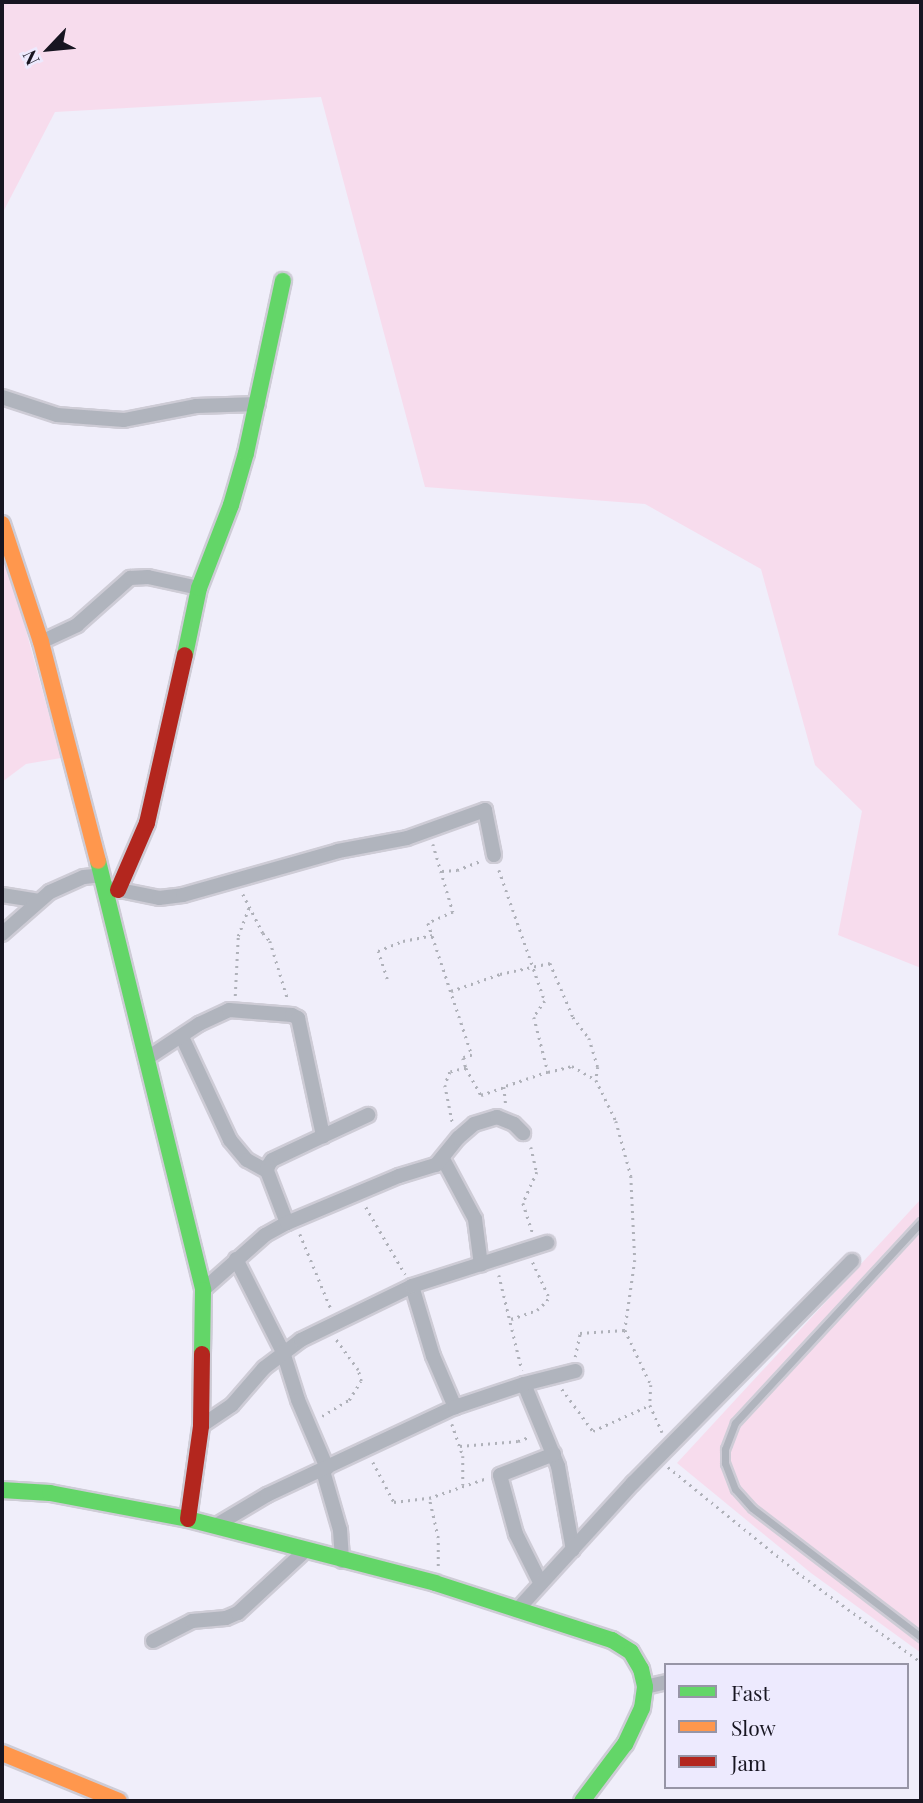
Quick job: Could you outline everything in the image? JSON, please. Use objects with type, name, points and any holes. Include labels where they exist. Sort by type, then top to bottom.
[{"type":"street","points":[[108,884],[147,822],[168,741],[199,588],[231,505],[258,404],[284,281]]},
{"type":"street","points":[[2,397],[57,415],[124,420],[196,406],[258,404]]},
{"type":"street","points":[[2,524],[41,642],[108,884],[146,1059],[203,1290],[201,1426],[188,1518]]},
{"type":"street","points":[[41,642],[77,625],[130,578],[148,577],[199,588]]},
{"type":"street","points":[[2,934],[38,901],[65,883],[108,884],[159,898],[183,895],[338,851],[382,845],[485,810],[494,855]]},
{"type":"street","points":[[2,895],[38,901]]},
{"type":"street","points":[[146,1059],[216,1015],[237,1010],[298,1018],[323,1136]]},
{"type":"street","points":[[181,1037],[230,1140],[247,1160],[267,1171],[287,1223]]},
{"type":"street","points":[[267,1171],[272,1160],[368,1115]]},
{"type":"street","points":[[203,1290],[265,1235],[359,1192],[428,1168],[443,1159],[457,1138],[484,1120],[505,1120],[523,1133]]},
{"type":"street","points":[[443,1159],[475,1219],[488,1262]]},
{"type":"street","points":[[201,1426],[232,1405],[283,1352],[331,1324],[412,1286],[547,1243]]},
{"type":"street","points":[[236,1259],[283,1352],[325,1470],[340,1530],[342,1560]]},
{"type":"street","points":[[517,1609],[668,1447],[852,1261]]},
{"type":"street","points":[[412,1286],[451,1410]]},
{"type":"street","points":[[215,1526],[267,1495],[451,1410],[524,1384],[575,1371]]},
{"type":"street","points":[[524,1384],[554,1454],[573,1550]]},
{"type":"street","points":[[540,1582],[516,1534],[500,1475],[554,1454]]},
{"type":"street","points":[[2,1490],[63,1496],[188,1518],[435,1583],[612,1640],[631,1652],[641,1669],[645,1687],[637,1724],[582,1801]]},
{"type":"street","points":[[153,1641],[192,1620],[226,1618],[238,1613],[304,1550]]},
{"type":"street","points":[[645,1687],[664,1682]]},
{"type":"street","points":[[2,1754],[119,1801]]},
{"type":"lane","points":[[921,1222],[735,1423],[725,1449],[725,1463],[735,1489],[752,1508],[921,1637]]},
{"type":"path","points":[[428,830],[453,912],[428,923],[472,1055],[463,1058],[466,1068],[481,1095],[572,1066],[596,1080],[616,1121],[631,1176],[635,1260],[625,1330],[651,1385],[650,1405],[668,1447]]},
{"type":"path","points":[[442,871],[457,870],[494,855],[545,1001],[534,1017],[548,1072]]},
{"type":"path","points":[[237,880],[249,908],[270,941],[288,1001],[298,1018]]},
{"type":"path","points":[[237,1010],[233,987],[238,936],[249,908]]},
{"type":"path","points":[[387,979],[378,951],[403,941],[433,935]]},
{"type":"path","points":[[451,991],[550,963],[573,1017],[589,1038],[598,1067],[596,1080]]},
{"type":"path","points":[[457,1138],[449,1115],[444,1085],[450,1072],[466,1068]]},
{"type":"path","points":[[504,1087],[505,1120]]},
{"type":"path","points":[[511,1320],[537,1310],[548,1296],[527,1250],[533,1234],[523,1203],[537,1172],[530,1144],[523,1133]]},
{"type":"path","points":[[359,1192],[412,1286]]},
{"type":"path","points":[[287,1223],[299,1231],[304,1240],[331,1324],[358,1370],[361,1381],[349,1400],[308,1424]]},
{"type":"path","points":[[488,1262],[511,1320],[524,1384]]},
{"type":"path","points":[[575,1371],[574,1350],[580,1333],[625,1330]]},
{"type":"path","points":[[554,1377],[593,1431],[650,1405]]},
{"type":"path","points":[[451,1410],[460,1446],[463,1485]]},
{"type":"path","points":[[460,1446],[518,1441],[534,1434],[546,1435]]},
{"type":"path","points":[[367,1450],[390,1498],[401,1503],[429,1498],[500,1475]]},
{"type":"path","points":[[657,1459],[797,1572],[921,1662]]},
{"type":"path","points":[[429,1498],[438,1538],[435,1583]]},
{"type":"shaded area","points":[[2,2],[921,2],[921,968],[838,935],[862,811],[815,765],[761,569],[645,504],[425,487],[321,97],[55,112],[2,214]]},
{"type":"shaded area","points":[[2,543],[61,758],[26,764],[2,782]]},
{"type":"shaded area","points":[[921,1199],[921,1653],[811,1573],[677,1463]]},
{"type":"traffic: fast","points":[[185,655],[199,588],[231,505],[246,453],[283,281]]},
{"type":"traffic: fast","points":[[98,861],[203,1290],[202,1354]]},
{"type":"traffic: fast","points":[[2,1490],[50,1493],[188,1519],[435,1583],[612,1640],[631,1652],[641,1669],[645,1687],[642,1708],[625,1744],[582,1801]]},
{"type":"traffic: slow","points":[[2,524],[41,642],[98,861]]},
{"type":"traffic: slow","points":[[2,1753],[119,1801]]},
{"type":"traffic: jam","points":[[118,890],[147,823],[185,655]]},
{"type":"traffic: jam","points":[[188,1519],[201,1426],[202,1354]]}]
